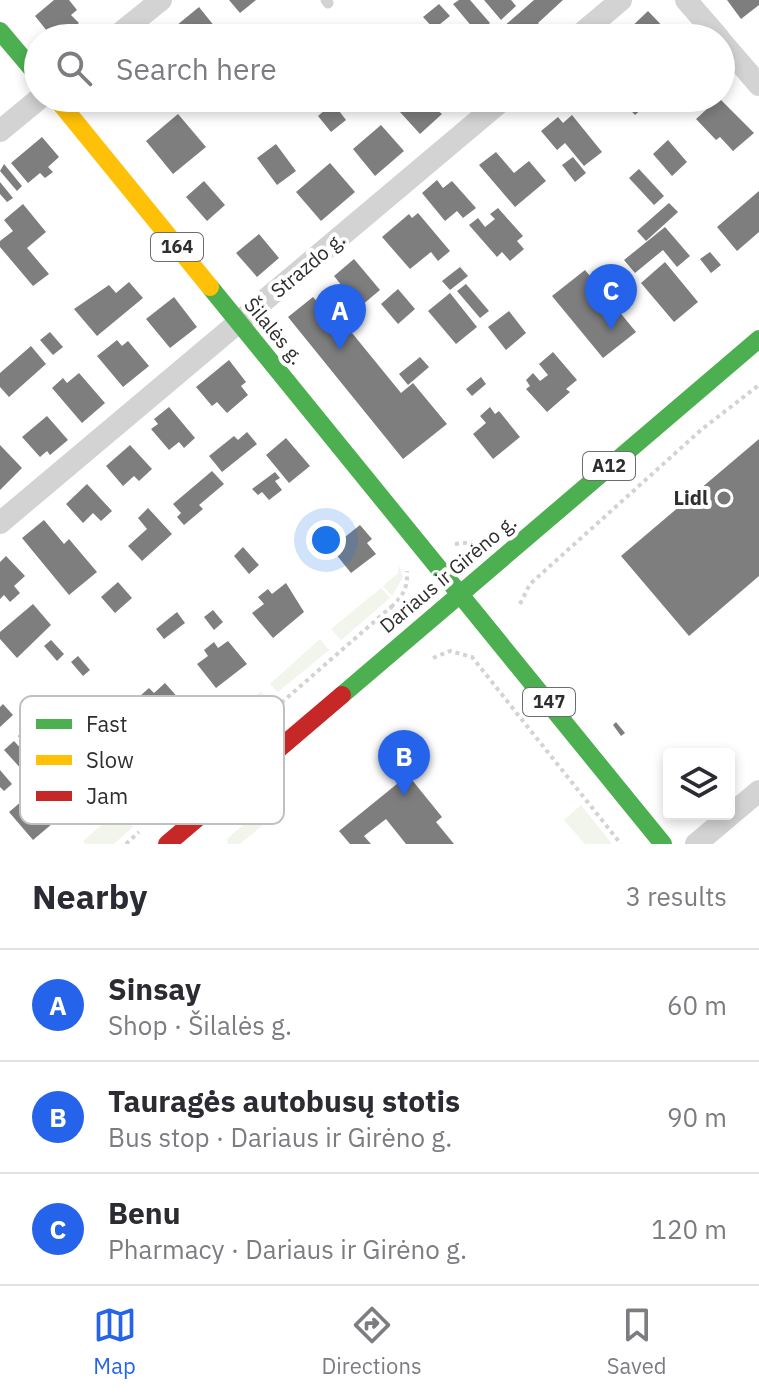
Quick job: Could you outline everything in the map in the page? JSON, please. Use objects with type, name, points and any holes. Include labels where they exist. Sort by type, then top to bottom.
[{"type":"main road","points":[[0,31],[24,59]]},
{"type":"main road","name":"Šilalės g.","points":[[67,112],[458,593]]},
{"type":"main road","name":"Dariaus ir Girėno g.","points":[[284,743],[759,339]]},
{"type":"main road","name":"147","points":[[458,593],[663,844]]},
{"type":"main road","name":"Dariaus ir Girėno g.","points":[[167,844],[190,824]]},
{"type":"street","points":[[131,24],[161,0]]},
{"type":"street","points":[[593,24],[621,0]]},
{"type":"street","points":[[686,0],[707,24]]},
{"type":"street","points":[[735,57],[759,85]]},
{"type":"street","points":[[0,131],[24,111]]},
{"type":"street","name":"Strazdo g.","points":[[0,523],[489,112]]},
{"type":"street","points":[[696,844],[759,791]]},
{"type":"path","points":[[520,604],[530,584],[701,430],[759,385]]},
{"type":"path","points":[[448,541],[456,545],[473,542],[480,537]]},
{"type":"path","points":[[284,701],[401,598],[408,584],[401,557]]},
{"type":"path","points":[[391,607],[433,658],[450,651],[472,657],[621,844]]},
{"type":"path","points":[[126,844],[148,824]]},
{"type":"shaded area","points":[[399,565],[403,577],[392,596],[383,586],[398,573]]},
{"type":"shaded area","points":[[381,588],[390,598],[341,640],[331,629]]},
{"type":"shaded area","points":[[320,639],[329,650],[278,692],[270,684]]},
{"type":"shaded area","points":[[581,805],[612,844],[585,844],[564,820]]},
{"type":"shaded area","points":[[103,824],[130,824],[133,827],[114,844],[86,844],[83,841]]},
{"type":"shaded area","points":[[244,824],[263,825],[240,844],[228,844],[227,839]]},
{"type":"building","points":[[54,0],[69,0],[77,10],[71,15],[79,23],[41,24],[35,16]]},
{"type":"building","points":[[229,0],[256,0],[240,13]]},
{"type":"building","points":[[459,0],[470,0],[490,23],[470,24],[453,4]]},
{"type":"building","points":[[484,0],[511,0],[516,6],[501,20]]},
{"type":"building","points":[[534,0],[563,0],[539,24],[506,24]]},
{"type":"building","points":[[727,0],[759,0],[759,5],[741,19]]},
{"type":"building","points":[[439,4],[450,16],[440,24],[429,24],[423,17]]},
{"type":"building","points":[[199,7],[213,24],[178,24]]},
{"type":"building","points":[[648,11],[660,24],[634,24]]},
{"type":"building","points":[[323,112],[340,112],[346,120],[331,132],[318,116]]},
{"type":"building","points":[[400,112],[442,114],[420,134]]},
{"type":"building","points":[[704,112],[733,112],[754,133],[733,151],[720,137],[716,140],[696,119]]},
{"type":"building","points":[[178,114],[206,147],[173,174],[146,141]]},
{"type":"building","points":[[572,115],[602,152],[584,166],[565,143],[557,150],[541,131],[558,117],[563,123]]},
{"type":"building","points":[[381,125],[404,151],[375,176],[353,149]]},
{"type":"building","points":[[42,137],[59,157],[48,167],[53,172],[45,178],[40,173],[28,183],[11,163]]},
{"type":"building","points":[[668,140],[687,162],[672,176],[653,154]]},
{"type":"building","points":[[276,144],[296,171],[277,185],[257,158]]},
{"type":"building","points":[[496,152],[514,173],[529,161],[546,181],[515,207],[479,165]]},
{"type":"building","points":[[573,157],[586,173],[575,182],[562,165]]},
{"type":"building","points":[[330,163],[355,192],[321,221],[296,192]]},
{"type":"building","points":[[4,164],[22,186],[17,191],[0,171]]},
{"type":"building","points":[[639,169],[664,196],[654,205],[629,178]]},
{"type":"building","points":[[437,180],[443,188],[452,181],[476,208],[463,218],[457,211],[445,221],[422,193]]},
{"type":"building","points":[[204,181],[225,205],[207,221],[186,197]]},
{"type":"building","points":[[0,182],[13,198],[7,202],[0,194]]},
{"type":"building","points":[[759,191],[759,232],[737,251],[717,227]]},
{"type":"building","points":[[669,203],[678,212],[646,241],[637,231]]},
{"type":"building","points":[[23,204],[46,232],[27,248],[49,274],[33,286],[0,247],[0,241],[13,231],[4,220]]},
{"type":"building","points":[[498,208],[523,236],[517,241],[524,249],[510,261],[502,252],[497,257],[469,225],[478,218],[485,227],[495,219],[490,214]]},
{"type":"building","points":[[418,213],[450,251],[438,261],[431,252],[410,269],[382,237],[409,214],[412,218]]},
{"type":"building","points":[[665,227],[690,256],[677,267],[663,250],[635,273],[624,260]]},
{"type":"building","points":[[259,234],[279,258],[257,277],[236,253]]},
{"type":"building","points":[[710,252],[721,265],[711,273],[700,259]]},
{"type":"building","points":[[354,259],[380,290],[356,310],[346,299],[350,296],[334,276]]},
{"type":"building","points":[[665,262],[698,302],[674,322],[641,283]]},
{"type":"building","points":[[614,265],[628,282],[617,292],[602,274]]},
{"type":"building","points":[[460,267],[468,276],[450,290],[442,281]]},
{"type":"building","points":[[585,270],[636,332],[603,358],[552,296]]},
{"type":"building","points":[[129,282],[143,298],[97,336],[74,309],[109,285],[116,293]]},
{"type":"building","points":[[466,284],[489,311],[480,318],[457,291]]},
{"type":"building","points":[[398,289],[415,309],[398,324],[381,304]]},
{"type":"building","points":[[450,293],[477,327],[456,344],[428,311]]},
{"type":"building","points":[[174,297],[197,327],[170,348],[146,319]]},
{"type":"building","points":[[313,297],[324,310],[330,306],[401,393],[413,383],[447,424],[403,459],[288,317]]},
{"type":"building","points":[[509,311],[526,333],[506,350],[488,327]]},
{"type":"building","points":[[50,332],[63,347],[53,355],[40,340]]},
{"type":"building","points":[[117,340],[122,346],[128,341],[149,366],[123,387],[97,356]]},
{"type":"building","points":[[31,346],[46,364],[9,397],[0,387],[0,373]]},
{"type":"building","points":[[553,352],[577,380],[566,389],[570,392],[547,412],[526,389],[530,386],[526,380],[533,373],[540,381],[548,375],[539,364]]},
{"type":"building","points":[[420,357],[429,367],[408,385],[399,374]]},
{"type":"building","points":[[229,360],[246,382],[241,386],[248,395],[227,413],[217,402],[212,406],[196,387]]},
{"type":"building","points":[[79,373],[105,403],[82,423],[52,388],[63,378],[67,383]]},
{"type":"building","points":[[481,377],[486,384],[472,396],[466,389]]},
{"type":"building","points":[[169,407],[195,438],[184,448],[179,442],[169,450],[151,429],[158,424],[154,419]]},
{"type":"building","points":[[490,407],[495,414],[499,411],[520,437],[493,459],[473,434],[486,423],[480,416]]},
{"type":"building","points":[[47,416],[68,440],[50,455],[47,451],[40,457],[22,437]]},
{"type":"building","points":[[247,432],[257,444],[222,472],[209,456],[234,436],[238,440]]},
{"type":"building","points":[[286,438],[310,466],[289,483],[266,455]]},
{"type":"building","name":"Lidl","points":[[759,439],[759,576],[689,636],[621,556]]},
{"type":"building","points":[[0,445],[22,468],[0,490]]},
{"type":"building","points":[[130,445],[152,469],[139,481],[134,476],[123,486],[106,466]]},
{"type":"building","points":[[212,471],[224,484],[199,505],[203,509],[184,525],[177,517],[181,513],[173,504]]},
{"type":"building","points":[[275,472],[280,478],[275,481],[282,490],[269,500],[262,492],[258,495],[252,489]]},
{"type":"building","points":[[87,484],[112,511],[101,521],[93,513],[83,523],[66,504]]},
{"type":"building","points":[[148,508],[172,534],[142,561],[128,546],[147,529],[138,518]]},
{"type":"building","points":[[44,520],[64,544],[69,539],[97,572],[69,595],[22,538]]},
{"type":"building","points":[[360,525],[372,539],[367,543],[376,554],[351,573],[331,548]]},
{"type":"building","points":[[243,547],[259,565],[249,574],[234,556]]},
{"type":"building","points":[[6,556],[25,576],[14,586],[20,593],[10,602],[4,595],[0,599],[0,562]]},
{"type":"building","points":[[118,582],[132,598],[115,613],[101,597]]},
{"type":"building","points":[[286,583],[304,612],[273,638],[252,613],[264,604],[258,597],[268,589],[272,594]]},
{"type":"building","points":[[33,604],[51,625],[17,658],[0,639],[0,632]]},
{"type":"building","points":[[213,610],[223,622],[214,630],[204,617]]},
{"type":"building","points":[[177,612],[185,623],[164,639],[156,629]]},
{"type":"building","points":[[51,640],[64,654],[57,661],[44,646]]},
{"type":"building","points":[[228,641],[247,664],[216,688],[197,664],[208,656],[204,650],[214,642],[218,648]]},
{"type":"building","points":[[78,656],[90,670],[83,676],[71,662]]},
{"type":"building","points":[[165,683],[176,696],[140,696],[149,688],[154,693]]},
{"type":"building","points":[[3,704],[13,715],[0,727],[0,707]]},
{"type":"building","points":[[616,722],[625,733],[621,736],[613,725]]},
{"type":"building","points":[[14,741],[20,748],[20,768],[4,750]]},
{"type":"building","points":[[0,770],[12,784],[4,791],[0,787]]},
{"type":"building","points":[[408,775],[442,817],[436,822],[454,844],[406,844],[386,819],[364,836],[371,844],[350,844],[339,831]]},
{"type":"building","points":[[20,803],[20,824],[52,824],[33,840],[9,812]]},
{"type":"traffic: fast","points":[[0,31],[24,59]]},
{"type":"traffic: fast","points":[[210,287],[663,844]]},
{"type":"traffic: fast","points":[[342,695],[759,339]]},
{"type":"traffic: slow","points":[[67,112],[210,287]]},
{"type":"traffic: jam","points":[[284,744],[342,695]]},
{"type":"traffic: jam","points":[[167,844],[190,824]]},
{"type":"place","name":"Benu","points":[[611,330]]},
{"type":"place","name":"Sinsay","points":[[340,350]]},
{"type":"place","name":"Lidl","points":[[724,498]]},
{"type":"place","name":"Tauragės autobusų stotis","points":[[404,796]]}]
